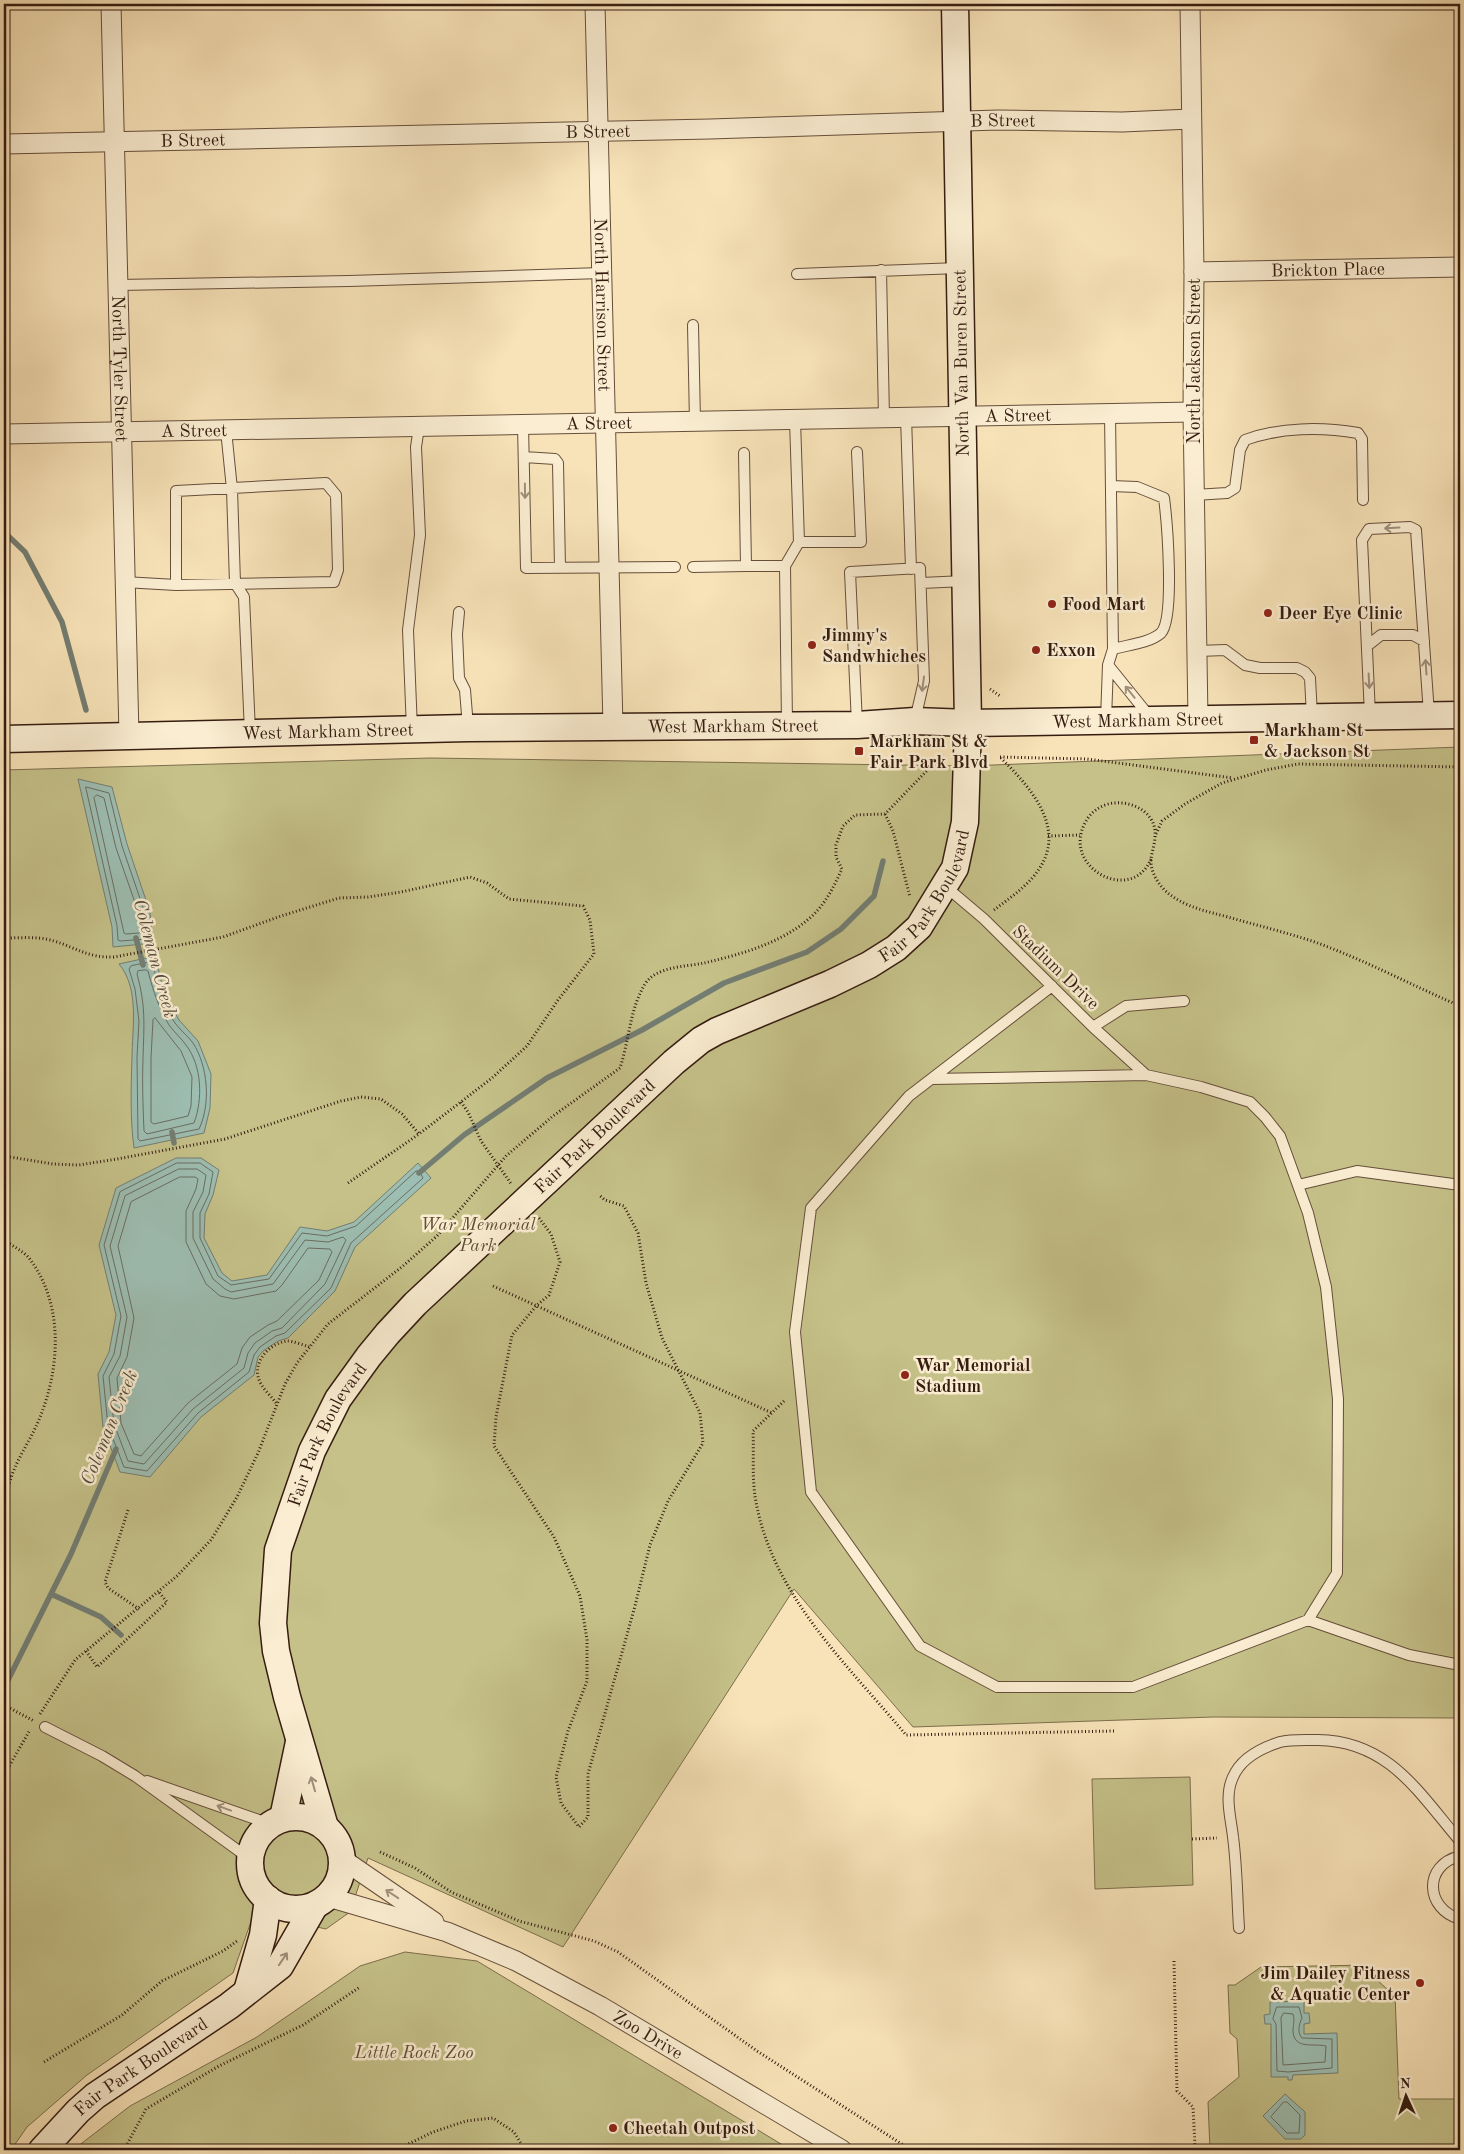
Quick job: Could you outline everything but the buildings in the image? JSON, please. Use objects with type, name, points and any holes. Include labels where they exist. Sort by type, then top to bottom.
[{"type":"street","name":"North Tyler Street","points":[[111,4],[129,735]]},
{"type":"street","name":"North Harrison Street","points":[[595,4],[613,726]]},
{"type":"street","name":"North Van Buren Street","points":[[954,4],[968,722]]},
{"type":"street","name":"North Jackson Street","points":[[1190,4],[1194,272],[1193,412],[1198,718]]},
{"type":"street","name":"B Street","points":[[4,144],[1007,120],[1122,122],[1191,118]]},
{"type":"street","name":"Brickton Place","points":[[1194,272],[1460,267]]},
{"type":"street","name":"A Street","points":[[4,434],[1193,412]]},
{"type":"street","name":"West Markham Street","points":[[4,739],[468,728],[787,724],[857,725],[915,722],[1460,715]]},
{"type":"street","name":"Fair Park Boulevard","points":[[42,2150],[78,2111],[95,2096],[229,2006],[280,1966],[321,1901],[339,1882],[343,1867],[342,1859],[336,1839],[325,1827],[313,1781],[299,1742],[276,1651],[273,1623],[278,1550],[312,1451],[338,1399],[369,1356],[422,1297],[644,1088],[701,1040],[830,984],[868,965],[896,948],[919,927],[955,868],[965,822],[968,722]]},
{"type":"street","name":"Fair Park Boulevard","points":[[250,1859],[258,1837],[277,1821],[299,1742]]},
{"type":"street","points":[[277,1821],[299,1816],[314,1820],[325,1827]]},
{"type":"street","points":[[250,1859],[254,1883],[276,1905],[290,1910],[305,1909],[321,1901]]},
{"type":"street","name":"Zoo Drive","points":[[342,1859],[447,1932]]},
{"type":"street","points":[[247,1990],[263,1935],[268,1899]]},
{"type":"street","name":"Zoo Drive","points":[[321,1901],[447,1932],[516,1961],[600,2006],[842,2150]]},
{"type":"lane","points":[[797,274],[960,268]]},
{"type":"lane","points":[[881,270],[884,418]]},
{"type":"lane","points":[[118,286],[601,273]]},
{"type":"lane","points":[[693,325],[695,422]]},
{"type":"lane","points":[[1106,720],[1108,665],[1113,649],[1110,413]]},
{"type":"lane","points":[[906,417],[911,569]]},
{"type":"lane","points":[[787,724],[785,566],[799,542],[795,420]]},
{"type":"lane","points":[[523,425],[526,568],[675,567]]},
{"type":"lane","points":[[412,730],[408,630],[420,535],[416,447],[419,427]]},
{"type":"lane","points":[[226,430],[232,489],[235,583],[244,597],[250,732]]},
{"type":"lane","points":[[1194,495],[1227,493],[1235,488],[1240,450],[1246,440],[1262,434],[1302,430],[1340,430],[1358,433],[1362,440],[1363,500]]},
{"type":"lane","points":[[799,542],[861,542],[857,452]]},
{"type":"lane","points":[[744,453],[746,566]]},
{"type":"lane","points":[[524,457],[555,459],[558,463],[560,568]]},
{"type":"lane","points":[[124,582],[176,585],[334,582],[338,570],[336,495],[326,483],[176,491],[176,585]]},
{"type":"lane","points":[[1111,486],[1137,487],[1164,498],[1167,525],[1168,618],[1162,632],[1151,639],[1113,649]]},
{"type":"lane","points":[[1370,716],[1362,540],[1369,530],[1410,527],[1416,530],[1429,716]]},
{"type":"lane","points":[[693,567],[785,566]]},
{"type":"lane","points":[[857,725],[850,572],[920,568],[924,681],[915,722]]},
{"type":"lane","points":[[921,583],[965,581]]},
{"type":"lane","points":[[459,612],[457,634],[459,678],[465,690],[468,728]]},
{"type":"lane","points":[[1367,646],[1381,635],[1413,635],[1424,642]]},
{"type":"lane","points":[[1198,651],[1225,650],[1245,665],[1260,668],[1297,668],[1304,672],[1310,678],[1312,717]]},
{"type":"lane","points":[[1108,665],[1152,719]]},
{"type":"lane","name":"Stadium Drive","points":[[945,886],[984,919],[1093,1027],[1126,1006],[1184,1001]]},
{"type":"lane","points":[[932,1078],[1146,1075],[1201,1087],[1250,1102],[1280,1136],[1319,1250],[1326,1287],[1338,1399],[1337,1573],[1308,1620],[1133,1687],[997,1687],[920,1646],[811,1492],[795,1332],[811,1208],[909,1096],[932,1078],[1052,986]]},
{"type":"lane","points":[[1093,1027],[1146,1075]]},
{"type":"lane","points":[[1298,1185],[1357,1170],[1460,1185]]},
{"type":"lane","points":[[1308,1620],[1409,1655],[1460,1665]]},
{"type":"lane","points":[[45,1727],[102,1756],[135,1776],[250,1859]]},
{"type":"lane","points":[[1239,1928],[1233,1837],[1228,1802],[1232,1778],[1241,1764],[1264,1747],[1289,1740],[1339,1740],[1373,1752],[1409,1780],[1460,1841]]},
{"type":"lane","points":[[135,1776],[277,1821]]},
{"type":"lane","points":[[1460,1856],[1443,1864],[1437,1872],[1433,1892],[1436,1902],[1443,1911],[1451,1917],[1460,1920]]},
{"type":"path","points":[[989,689],[1000,696]]},
{"type":"path","points":[[627,1047],[637,1000],[646,982],[662,971],[722,958],[789,934],[810,917],[832,891],[842,869],[836,857],[836,845],[843,826],[855,815],[885,814],[943,754]]},
{"type":"path","points":[[994,910],[1033,878],[1044,861],[1048,836],[1048,827],[1036,797],[1021,778],[1000,757],[1087,759],[1138,764],[1217,777],[1237,778]]},
{"type":"path","points":[[1156,835],[1154,823],[1147,814],[1131,804],[1113,803],[1101,807],[1091,814],[1084,824],[1080,835],[1084,860],[1102,876],[1114,880],[1132,878],[1147,869],[1162,820],[1222,782],[1237,778],[1298,764],[1460,767]]},
{"type":"path","points":[[885,814],[893,831],[911,900]]},
{"type":"path","points":[[1048,836],[1080,835]]},
{"type":"path","points":[[1151,860],[1160,887],[1184,905],[1311,941],[1364,962],[1460,1006]]},
{"type":"path","points":[[4,938],[23,937],[54,941],[83,954],[100,958],[114,957],[223,937],[339,898],[368,897],[401,892],[470,877],[487,883],[509,899],[583,906],[590,920],[594,954],[558,1000],[527,1046],[461,1102],[419,1134],[348,1183]]},
{"type":"path","points":[[4,1156],[53,1164],[79,1164],[118,1159],[225,1139],[341,1101],[362,1097],[381,1099],[402,1114],[419,1134]]},
{"type":"path","points":[[461,1102],[468,1112],[481,1141],[514,1187]]},
{"type":"path","points":[[536,1214],[551,1234],[560,1262],[549,1295],[537,1304],[512,1335],[496,1417],[494,1446],[554,1537],[580,1596],[586,1640],[587,1681],[568,1731],[556,1777],[561,1803],[578,1827],[588,1817],[588,1774],[650,1545],[668,1501],[702,1443],[700,1412],[662,1338],[646,1283],[638,1233],[624,1206],[605,1200],[599,1195]]},
{"type":"path","points":[[4,1240],[28,1257],[43,1285],[52,1311],[56,1331],[53,1372],[38,1421],[9,1485],[4,1531]]},
{"type":"path","points":[[493,1286],[537,1304],[772,1413]]},
{"type":"path","points":[[276,1403],[261,1384],[258,1374],[259,1361],[262,1354],[272,1347],[288,1341],[310,1347]]},
{"type":"path","points":[[784,1401],[753,1431],[755,1496],[772,1557],[806,1616],[906,1734],[1114,1731]]},
{"type":"path","points":[[4,1473],[12,1479]]},
{"type":"path","points":[[128,1510],[105,1582],[108,1588],[139,1609]]},
{"type":"path","points":[[86,1651],[97,1666],[167,1602],[158,1591]]},
{"type":"path","points":[[4,1775],[75,1660],[122,1621]]},
{"type":"path","points":[[4,1705],[20,1714]]},
{"type":"path","points":[[1192,1839],[1217,1838]]},
{"type":"path","points":[[380,1852],[415,1868],[451,1892],[520,1921],[594,1941],[618,1952],[757,2051],[912,2150]]},
{"type":"path","points":[[44,2062],[122,2014],[162,1981],[223,1951],[245,1936]]},
{"type":"path","points":[[1174,1961],[1177,2091],[1193,2107],[1195,2146],[1190,2150]]},
{"type":"path","points":[[124,2150],[146,2109],[219,2066],[303,2025],[360,1987]]},
{"type":"path","points":[[396,2150],[433,2132],[466,2121],[492,2118],[514,2132],[525,2150]]},
{"type":"path","points":[[643,2146],[654,2150]]},
{"type":"path","points":[[561,2150],[577,2150]]},
{"type":"green space","name":"War Memorial Park","points":[[1460,747],[1460,1718],[1213,1717],[913,1727],[794,1589],[563,1947],[368,1858],[350,1912],[326,1929],[254,1913],[233,1973],[87,2075],[27,2127],[11,2150],[4,2150],[4,770],[430,758],[967,766]]},
{"type":"green space","points":[[1190,1777],[1193,1885],[1095,1889],[1092,1779]]},
{"type":"green space","name":"Little Rock Zoo","points":[[405,1952],[477,1961],[791,2150],[73,2150],[130,2106],[257,2037],[360,1966]]},
{"type":"green space","points":[[1369,1965],[1370,1973],[1391,1993],[1395,1994],[1399,2099],[1460,2099],[1460,2150],[1210,2150],[1208,2102],[1239,2077],[1237,2039],[1230,2033],[1228,1985],[1235,1985],[1261,1967]]},
{"type":"water","points":[[78,779],[112,787],[127,844],[150,912],[153,943],[113,947],[112,927]]},
{"type":"water","points":[[155,956],[164,992],[179,1020],[198,1041],[211,1074],[210,1108],[204,1133],[134,1148],[131,1103],[132,997],[126,974],[119,964]]},
{"type":"water","points":[[176,1158],[201,1158],[219,1170],[213,1195],[205,1214],[204,1238],[222,1273],[232,1281],[267,1275],[300,1227],[327,1231],[354,1222],[418,1163],[431,1178],[355,1247],[335,1291],[288,1338],[278,1341],[263,1351],[258,1357],[254,1375],[201,1417],[150,1477],[120,1472],[103,1427],[98,1374],[109,1352],[116,1315],[99,1245],[116,1188]]},
{"type":"water","points":[[1304,2001],[1304,2013],[1309,2013],[1310,2023],[1304,2024],[1304,2034],[1337,2033],[1338,2073],[1293,2075],[1292,2080],[1288,2080],[1288,2077],[1271,2077],[1271,2024],[1265,2024],[1264,2015],[1270,2014],[1270,2002]]},
{"type":"water","points":[[1285,2094],[1305,2112],[1305,2135],[1301,2139],[1285,2139],[1263,2116]]},
{"type":"waterway","name":"Coleman Creek","points":[[4,532],[25,552],[62,622],[86,710]]},
{"type":"waterway","points":[[419,1173],[464,1135],[547,1078],[642,1030],[724,983],[807,952],[841,929],[874,896],[883,861]]},
{"type":"waterway","name":"Coleman Creek","points":[[136,938],[143,965]]},
{"type":"waterway","name":"Coleman Creek","points":[[172,1132],[174,1143]]},
{"type":"waterway","name":"Coleman Creek","points":[[4,1688],[71,1554],[116,1449]]},
{"type":"waterway","points":[[51,1594],[101,1617],[121,1635]]},
{"type":"place","name":"Food Mart","points":[[1052,604]]},
{"type":"place","name":"Deer Eye Clinic","points":[[1268,613]]},
{"type":"place","name":"Jimmy's Sandwhiches","points":[[812,645]]},
{"type":"place","name":"Exxon","points":[[1036,650]]},
{"type":"place","name":"Markham St & Jackson St","points":[[1254,740]]},
{"type":"place","name":"Markham St & Fair Park Blvd","points":[[859,751]]},
{"type":"place","name":"War Memorial Stadium","points":[[905,1375]]},
{"type":"place","name":"Jim Dailey Fitness & Aquatic Center","points":[[1420,1983]]},
{"type":"place","name":"Cheetah Outpost","points":[[613,2128]]}]
